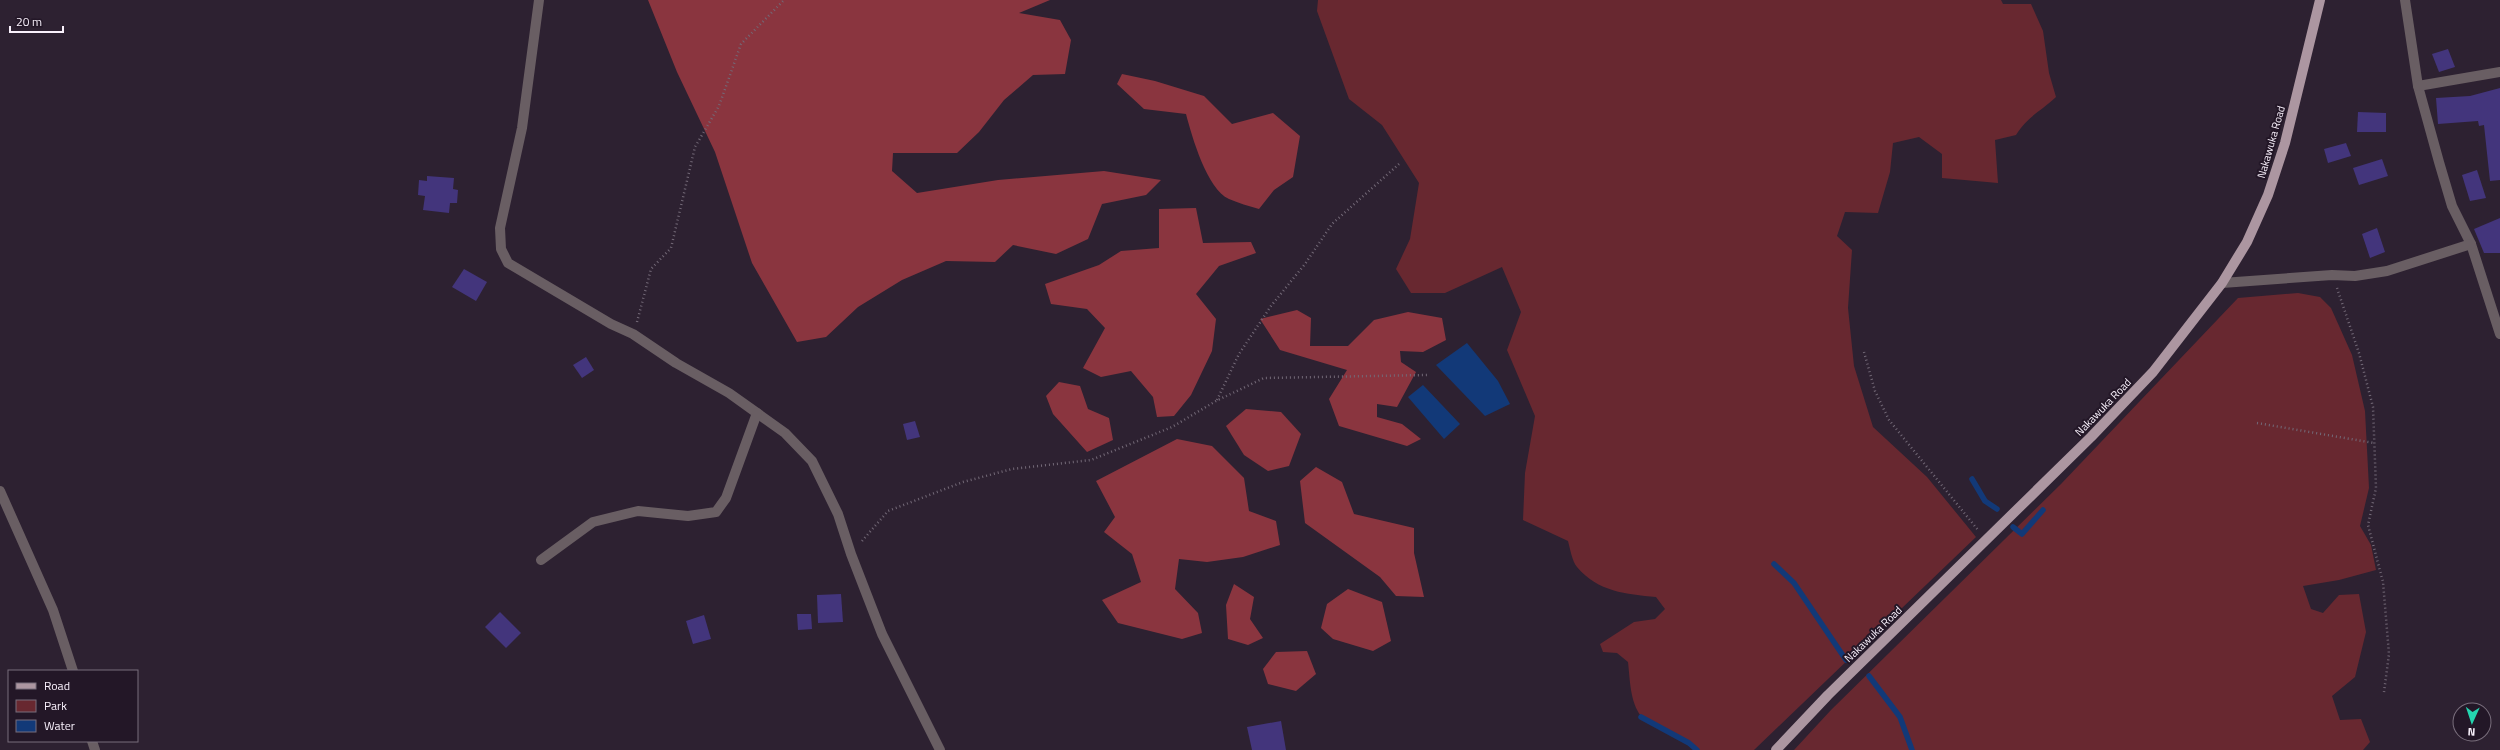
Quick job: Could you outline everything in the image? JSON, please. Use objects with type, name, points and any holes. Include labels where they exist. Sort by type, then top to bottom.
[{"type":"main road","name":"Nakawuka Road","points":[[1776,750],[1828,695],[2092,437],[2153,372],[2222,284],[2247,242],[2268,195],[2285,143],[2320,0]]},
{"type":"street","points":[[539,0],[522,128],[500,228],[501,249],[508,263],[528,277],[557,290],[611,324],[633,334],[676,363],[729,393],[785,433],[812,461],[838,514],[851,554],[882,634],[940,750]]},
{"type":"street","points":[[2405,0],[2418,86],[2452,206],[2472,244],[2500,334]]},
{"type":"street","points":[[2418,86],[2500,72]]},
{"type":"street","points":[[2222,284],[2332,274],[2355,276],[2387,271],[2472,244]]},
{"type":"street","points":[[541,560],[593,522],[638,511],[688,516],[716,512],[726,498],[757,413]]},
{"type":"street","points":[[0,491],[53,610],[73,670]]},
{"type":"path","points":[[633,334],[652,269],[671,248],[695,146],[719,106],[741,44],[784,0]]},
{"type":"path","points":[[1216,401],[1239,354],[1272,306],[1305,264],[1332,224],[1399,164]]},
{"type":"path","points":[[2332,274],[2359,354],[2373,407],[2376,488],[2368,525],[2383,582],[2389,654],[2384,692]]},
{"type":"path","points":[[1864,352],[1875,391],[1889,420],[1986,540]]},
{"type":"path","points":[[851,554],[888,511],[963,482],[1012,469],[1091,460],[1172,427],[1216,401],[1264,378],[1427,374]]},
{"type":"path","points":[[2257,423],[2374,443]]},
{"type":"green space","points":[[1318,0],[2001,0],[2003,4],[2031,4],[2043,31],[2049,73],[2056,97],[2025,123],[2016,135],[1995,140],[1998,183],[1942,178],[1942,154],[1919,137],[1893,143],[1890,172],[1878,213],[1845,212],[1837,236],[1852,250],[1848,308],[1854,366],[1873,427],[1927,477],[1976,537],[1754,750],[1697,750],[1684,741],[1645,720],[1637,710],[1635,704],[1630,683],[1628,662],[1617,653],[1603,652],[1600,644],[1634,622],[1655,619],[1665,609],[1656,597],[1623,593],[1603,587],[1594,582],[1575,564],[1568,541],[1523,520],[1525,473],[1535,416],[1507,350],[1521,312],[1502,267],[1445,293],[1411,293],[1396,269],[1410,239],[1419,183],[1382,125],[1349,99],[1317,11]]},
{"type":"green space","points":[[2298,293],[2320,297],[2331,308],[2352,355],[2365,411],[2369,488],[2360,526],[2371,545],[2376,570],[2339,580],[2303,586],[2311,609],[2323,613],[2339,595],[2359,594],[2366,632],[2355,677],[2332,696],[2340,720],[2361,719],[2370,742],[2363,750],[1794,750],[1831,710],[2061,484],[2238,298]]},
{"type":"shaded area","points":[[648,0],[1050,0],[1019,13],[1060,20],[1071,40],[1065,74],[1033,75],[1004,100],[979,132],[957,153],[893,153],[892,171],[917,193],[998,180],[1104,171],[1161,180],[1146,195],[1102,204],[1088,239],[1056,254],[1013,245],[995,262],[946,261],[902,280],[858,307],[826,337],[797,342],[752,263],[715,152],[677,72]]},
{"type":"shaded area","points":[[1122,74],[1155,81],[1204,96],[1232,124],[1273,113],[1300,136],[1293,177],[1274,190],[1259,209],[1229,199],[1221,193],[1207,174],[1196,148],[1186,114],[1144,109],[1117,84]]},
{"type":"shaded area","points":[[1196,208],[1203,243],[1251,242],[1256,253],[1219,266],[1196,294],[1216,319],[1212,351],[1191,395],[1174,416],[1157,417],[1153,397],[1131,371],[1101,377],[1083,368],[1105,328],[1087,309],[1051,304],[1045,284],[1099,265],[1121,251],[1159,248],[1159,209]]},
{"type":"shaded area","points":[[1297,310],[1311,318],[1310,346],[1348,346],[1374,320],[1408,312],[1442,318],[1446,340],[1423,352],[1400,351],[1401,362],[1416,372],[1397,407],[1377,404],[1377,417],[1402,424],[1421,439],[1407,446],[1339,426],[1329,399],[1347,370],[1280,350],[1260,319]]},
{"type":"shaded area","points":[[1059,382],[1080,386],[1088,409],[1109,418],[1113,440],[1087,452],[1053,414],[1046,396]]},
{"type":"shaded area","points":[[1246,409],[1281,412],[1301,434],[1289,466],[1268,471],[1244,455],[1226,426]]},
{"type":"shaded area","points":[[1177,439],[1212,446],[1244,478],[1249,511],[1276,521],[1280,545],[1243,557],[1207,562],[1179,559],[1175,589],[1198,613],[1202,633],[1182,639],[1118,623],[1102,600],[1141,582],[1132,554],[1104,532],[1115,517],[1096,481]]},
{"type":"shaded area","points":[[1316,467],[1342,482],[1354,514],[1414,528],[1414,553],[1424,597],[1396,596],[1380,577],[1305,523],[1300,481]]},
{"type":"shaded area","points":[[1234,584],[1254,597],[1250,619],[1263,638],[1248,645],[1228,639],[1226,605]]},
{"type":"shaded area","points":[[1348,589],[1382,602],[1391,641],[1373,651],[1333,639],[1321,628],[1327,604]]},
{"type":"shaded area","points":[[1307,651],[1316,674],[1296,691],[1268,684],[1263,669],[1276,652]]},
{"type":"water","points":[[1467,343],[1498,381],[1510,404],[1485,416],[1436,365]]},
{"type":"water","points":[[1423,385],[1460,424],[1444,439],[1408,397]]},
{"type":"building","points":[[2448,49],[2455,67],[2439,72],[2432,54]]},
{"type":"building","points":[[2500,88],[2500,180],[2490,181],[2484,125],[2479,126],[2478,121],[2438,124],[2436,98],[2470,96]]},
{"type":"building","points":[[2358,112],[2386,113],[2386,132],[2357,132]]},
{"type":"building","points":[[2346,143],[2351,156],[2328,163],[2324,149]]},
{"type":"building","points":[[2382,159],[2388,176],[2359,185],[2353,168]]},
{"type":"building","points":[[2477,170],[2486,198],[2470,201],[2462,175]]},
{"type":"building","points":[[427,176],[454,178],[453,189],[458,190],[457,203],[450,203],[449,213],[423,210],[425,196],[418,195],[419,180],[427,181]]},
{"type":"building","points":[[2500,218],[2500,253],[2484,253],[2474,229]]},
{"type":"building","points":[[2377,228],[2385,252],[2370,258],[2362,234]]},
{"type":"building","points":[[464,269],[487,282],[476,301],[452,287]]},
{"type":"building","points":[[586,357],[594,370],[582,378],[573,365]]},
{"type":"building","points":[[915,421],[920,437],[907,440],[903,424]]},
{"type":"building","points":[[841,594],[843,622],[818,623],[817,595]]},
{"type":"building","points":[[500,612],[521,633],[506,648],[485,627]]},
{"type":"building","points":[[797,614],[811,614],[812,629],[798,630]]},
{"type":"building","points":[[704,615],[711,639],[693,644],[686,621]]},
{"type":"building","points":[[1281,721],[1286,750],[1252,750],[1247,727]]},
{"type":"waterway","points":[[1972,479],[1985,501],[1997,509]]},
{"type":"waterway","points":[[2013,527],[2022,534],[2043,510]]},
{"type":"waterway","points":[[1774,564],[1794,583],[1846,660]]},
{"type":"waterway","points":[[1869,676],[1900,717],[1912,750]]},
{"type":"waterway","points":[[1641,717],[1689,743],[1697,750]]}]
